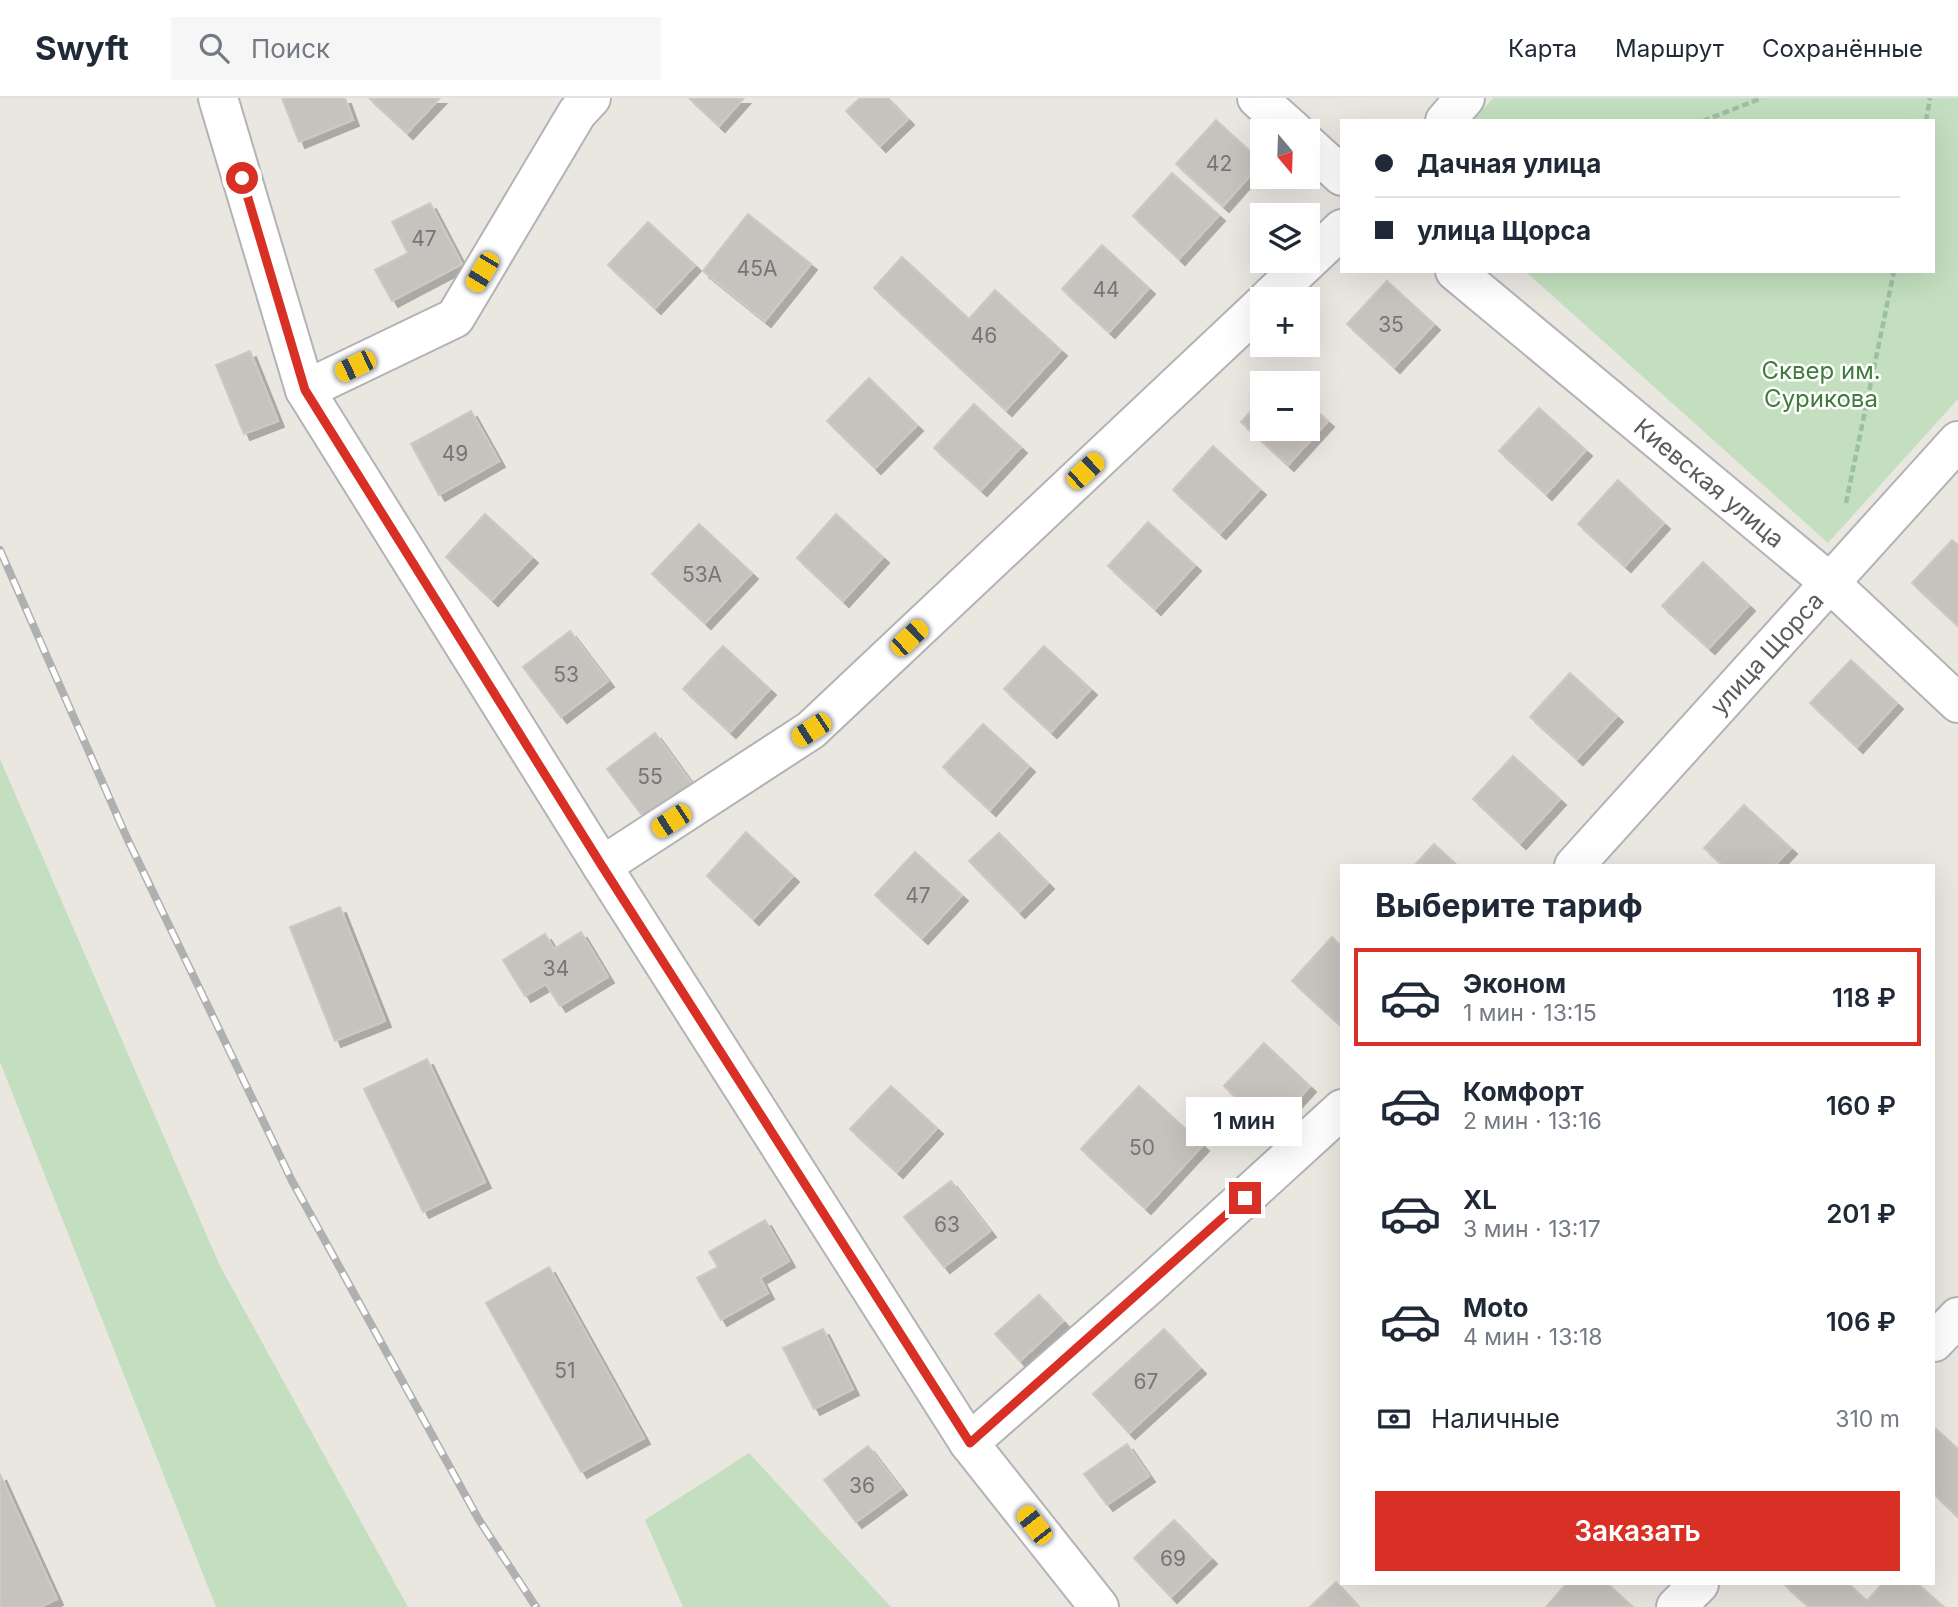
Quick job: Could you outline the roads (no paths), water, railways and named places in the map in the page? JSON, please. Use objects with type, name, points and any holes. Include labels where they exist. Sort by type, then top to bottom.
[{"type":"street","points":[[218,98],[305,390],[602,866],[970,1443],[1099,1607]]},
{"type":"street","points":[[305,390],[455,318],[577,113],[591,98]]},
{"type":"street","points":[[1257,98],[1281,119]]},
{"type":"street","points":[[1447,119],[1465,98]]},
{"type":"street","points":[[1320,156],[1340,174]]},
{"type":"street","points":[[1281,287],[1340,231]]},
{"type":"street","name":"Киевская улица","points":[[1457,273],[1829,582],[1958,703]]},
{"type":"street","points":[[602,866],[811,730],[1250,316]]},
{"type":"street","name":"улица Щорса","points":[[1576,864],[1958,441]]},
{"type":"street","points":[[970,1443],[1340,1111]]},
{"type":"street","points":[[1935,1341],[1958,1317]]},
{"type":"street","points":[[1676,1607],[1698,1585]]},
{"type":"railway","points":[[0,550],[127,838],[292,1181],[479,1520],[536,1607]]},
{"type":"park label","name":"Сквер им. Сурикова","points":[[1821,384]]}]
